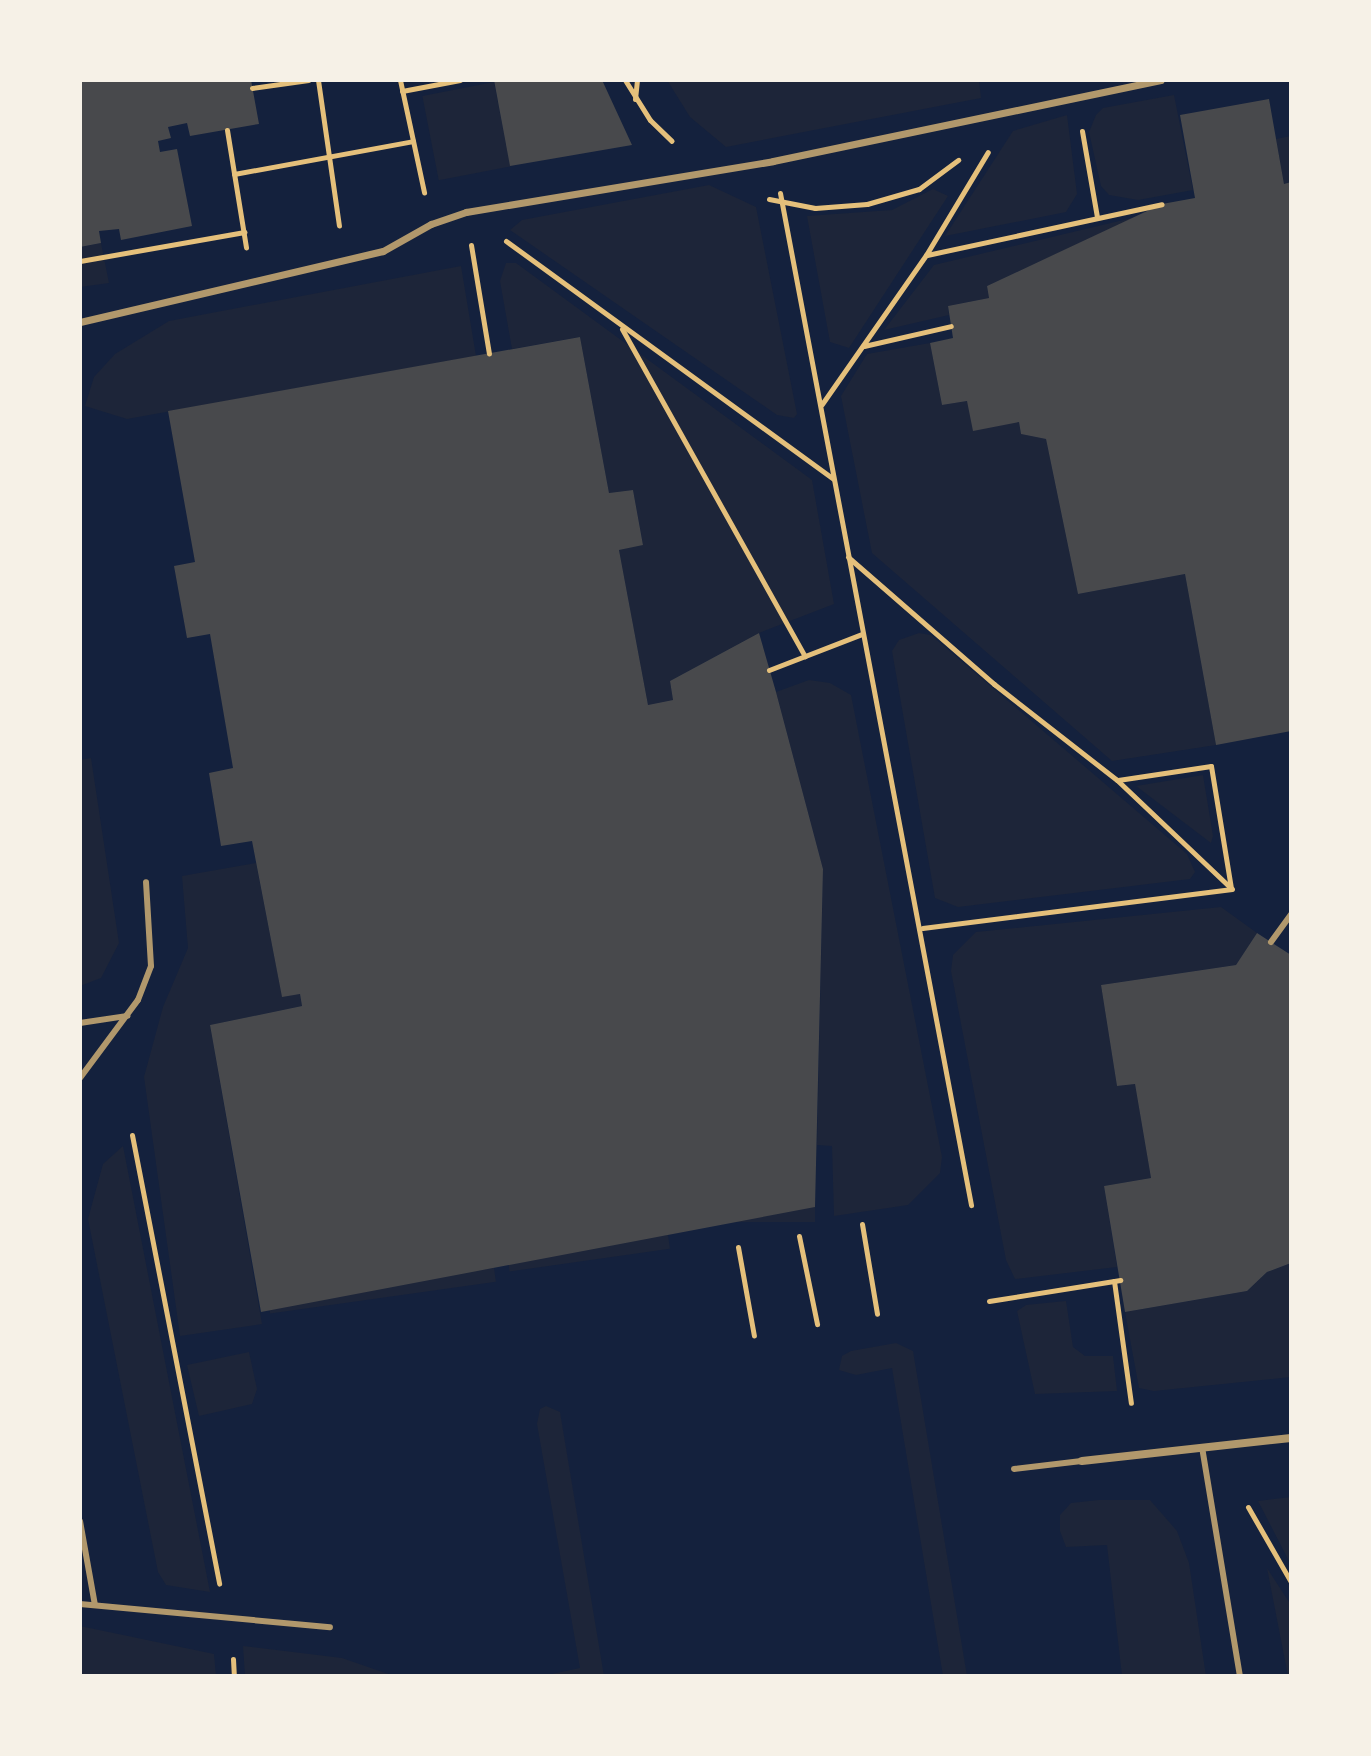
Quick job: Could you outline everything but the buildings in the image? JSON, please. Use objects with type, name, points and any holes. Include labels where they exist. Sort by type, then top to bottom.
[{"type":"street","points":[[80,322],[383,251],[431,224],[466,212],[773,161],[1015,108],[1161,80]]},
{"type":"street","points":[[1082,1461],[1291,1438]]},
{"type":"lane","points":[[80,1078],[127,1016],[151,966],[146,882]]},
{"type":"lane","points":[[1271,942],[1291,914]]},
{"type":"lane","points":[[80,1023],[127,1016]]},
{"type":"lane","points":[[1202,1447],[1240,1676]]},
{"type":"lane","points":[[1014,1469],[1082,1461]]},
{"type":"lane","points":[[80,1521],[95,1605]]},
{"type":"lane","points":[[80,1604],[330,1627]]},
{"type":"path","points":[[252,88],[268,83],[308,80]]},
{"type":"path","points":[[318,80],[345,259]]},
{"type":"path","points":[[400,80],[431,224]]},
{"type":"path","points":[[402,91],[460,80]]},
{"type":"path","points":[[625,80],[635,100],[670,139],[717,171]]},
{"type":"path","points":[[635,100],[637,80]]},
{"type":"path","points":[[1077,98],[1097,217]]},
{"type":"path","points":[[821,405],[926,255],[1015,108]]},
{"type":"path","points":[[227,130],[252,281]]},
{"type":"path","points":[[234,174],[413,141]]},
{"type":"path","points":[[773,161],[862,634],[922,928],[971,1205]]},
{"type":"path","points":[[926,255],[1162,204]]},
{"type":"path","points":[[466,212],[833,479]]},
{"type":"path","points":[[466,212],[489,354]]},
{"type":"path","points":[[80,261],[244,232]]},
{"type":"path","points":[[619,324],[805,656]]},
{"type":"path","points":[[864,346],[951,326]]},
{"type":"path","points":[[847,556],[994,684],[1117,780],[1232,889]]},
{"type":"path","points":[[769,670],[862,634]]},
{"type":"path","points":[[1117,780],[1211,766],[1232,889]]},
{"type":"path","points":[[922,928],[1232,889]]},
{"type":"path","points":[[132,1135],[222,1597]]},
{"type":"path","points":[[862,1224],[877,1314]]},
{"type":"path","points":[[799,1236],[817,1324]]},
{"type":"path","points":[[738,1247],[754,1336]]},
{"type":"path","points":[[989,1301],[1117,1281],[1131,1403]]},
{"type":"path","points":[[1245,1503],[1291,1582]]},
{"type":"path","points":[[233,1659],[234,1676]]},
{"type":"shaded area","points":[[667,80],[979,80],[981,98],[726,147],[690,117]]},
{"type":"shaded area","points":[[494,82],[510,166],[439,180],[422,96]]},
{"type":"shaded area","points":[[1174,95],[1193,190],[1138,200],[1109,195],[1101,186],[1089,132],[1096,115],[1103,108]]},
{"type":"shaded area","points":[[1067,115],[1077,194],[1066,212],[945,236],[1013,131]]},
{"type":"shaded area","points":[[1291,136],[1291,182],[1284,184],[1276,139]]},
{"type":"shaded area","points":[[709,185],[756,207],[797,414],[794,418],[777,415],[510,230],[522,220]]},
{"type":"shaded area","points":[[933,189],[948,196],[849,348],[830,342],[807,216],[892,210]]},
{"type":"shaded area","points":[[1136,217],[987,286],[989,298],[948,306],[949,315],[884,330],[934,265]]},
{"type":"shaded area","points":[[101,243],[109,283],[80,287],[80,247]]},
{"type":"shaded area","points":[[506,263],[516,263],[812,480],[834,604],[759,633],[670,681],[673,700],[648,705],[619,550],[643,544],[633,490],[609,493],[580,337],[512,349],[500,281]]},
{"type":"shaded area","points":[[461,266],[476,356],[127,419],[85,406],[94,377],[115,354],[169,321]]},
{"type":"shaded area","points":[[930,343],[942,405],[967,401],[1019,422],[1021,434],[1046,439],[1078,594],[1185,574],[1216,745],[1112,761],[872,553],[841,396],[867,354]]},
{"type":"shaded area","points":[[919,633],[931,635],[1187,854],[1195,872],[1190,879],[958,907],[935,898],[892,651],[899,640]]},
{"type":"shaded area","points":[[809,680],[830,683],[851,695],[942,1157],[940,1173],[908,1205],[834,1216],[832,1146],[817,1145],[823,869],[776,692]]},
{"type":"shaded area","points":[[91,758],[119,943],[101,978],[80,986],[80,760]]},
{"type":"shaded area","points":[[1203,775],[1213,836],[1211,843],[1136,786]]},
{"type":"shaded area","points":[[256,863],[282,996],[300,994],[302,1006],[210,1025],[262,1324],[180,1336],[144,1077],[163,1007],[188,948],[182,876]]},
{"type":"shaded area","points":[[1221,907],[1257,933],[1236,965],[1101,985],[1117,1086],[1135,1084],[1151,1178],[1104,1186],[1117,1267],[1015,1279],[1006,1260],[951,971],[953,955],[976,932]]},
{"type":"shaded area","points":[[123,1146],[210,1592],[166,1585],[158,1572],[88,1219],[103,1164]]},
{"type":"shaded area","points":[[686,1207],[815,1207],[815,1222],[686,1222]]},
{"type":"shaded area","points":[[668,1235],[670,1249],[510,1271],[508,1258]]},
{"type":"shaded area","points":[[1291,1263],[1291,1377],[1154,1391],[1139,1388],[1125,1312],[1247,1291],[1267,1272]]},
{"type":"shaded area","points":[[494,1268],[496,1282],[270,1314],[268,1300]]},
{"type":"shaded area","points":[[1066,1301],[1073,1347],[1085,1356],[1113,1356],[1117,1391],[1035,1394],[1017,1311],[1026,1305]]},
{"type":"shaded area","points":[[896,1343],[913,1351],[967,1676],[943,1676],[892,1368],[856,1375],[839,1370],[842,1356],[851,1351]]},
{"type":"shaded area","points":[[249,1352],[257,1389],[252,1404],[199,1416],[187,1365]]},
{"type":"shaded area","points":[[546,1406],[560,1412],[604,1676],[542,1676],[580,1668],[537,1424],[540,1409]]},
{"type":"shaded area","points":[[1291,1497],[1291,1565],[1258,1501]]},
{"type":"shaded area","points":[[1150,1500],[1177,1531],[1189,1563],[1206,1676],[1122,1676],[1107,1545],[1066,1547],[1060,1531],[1060,1515],[1071,1503]]},
{"type":"shaded area","points":[[1267,1568],[1291,1605],[1291,1676],[1288,1676]]},
{"type":"shaded area","points":[[80,1626],[214,1654],[216,1676],[80,1676]]},
{"type":"shaded area","points":[[243,1646],[342,1658],[394,1676],[245,1676]]}]
